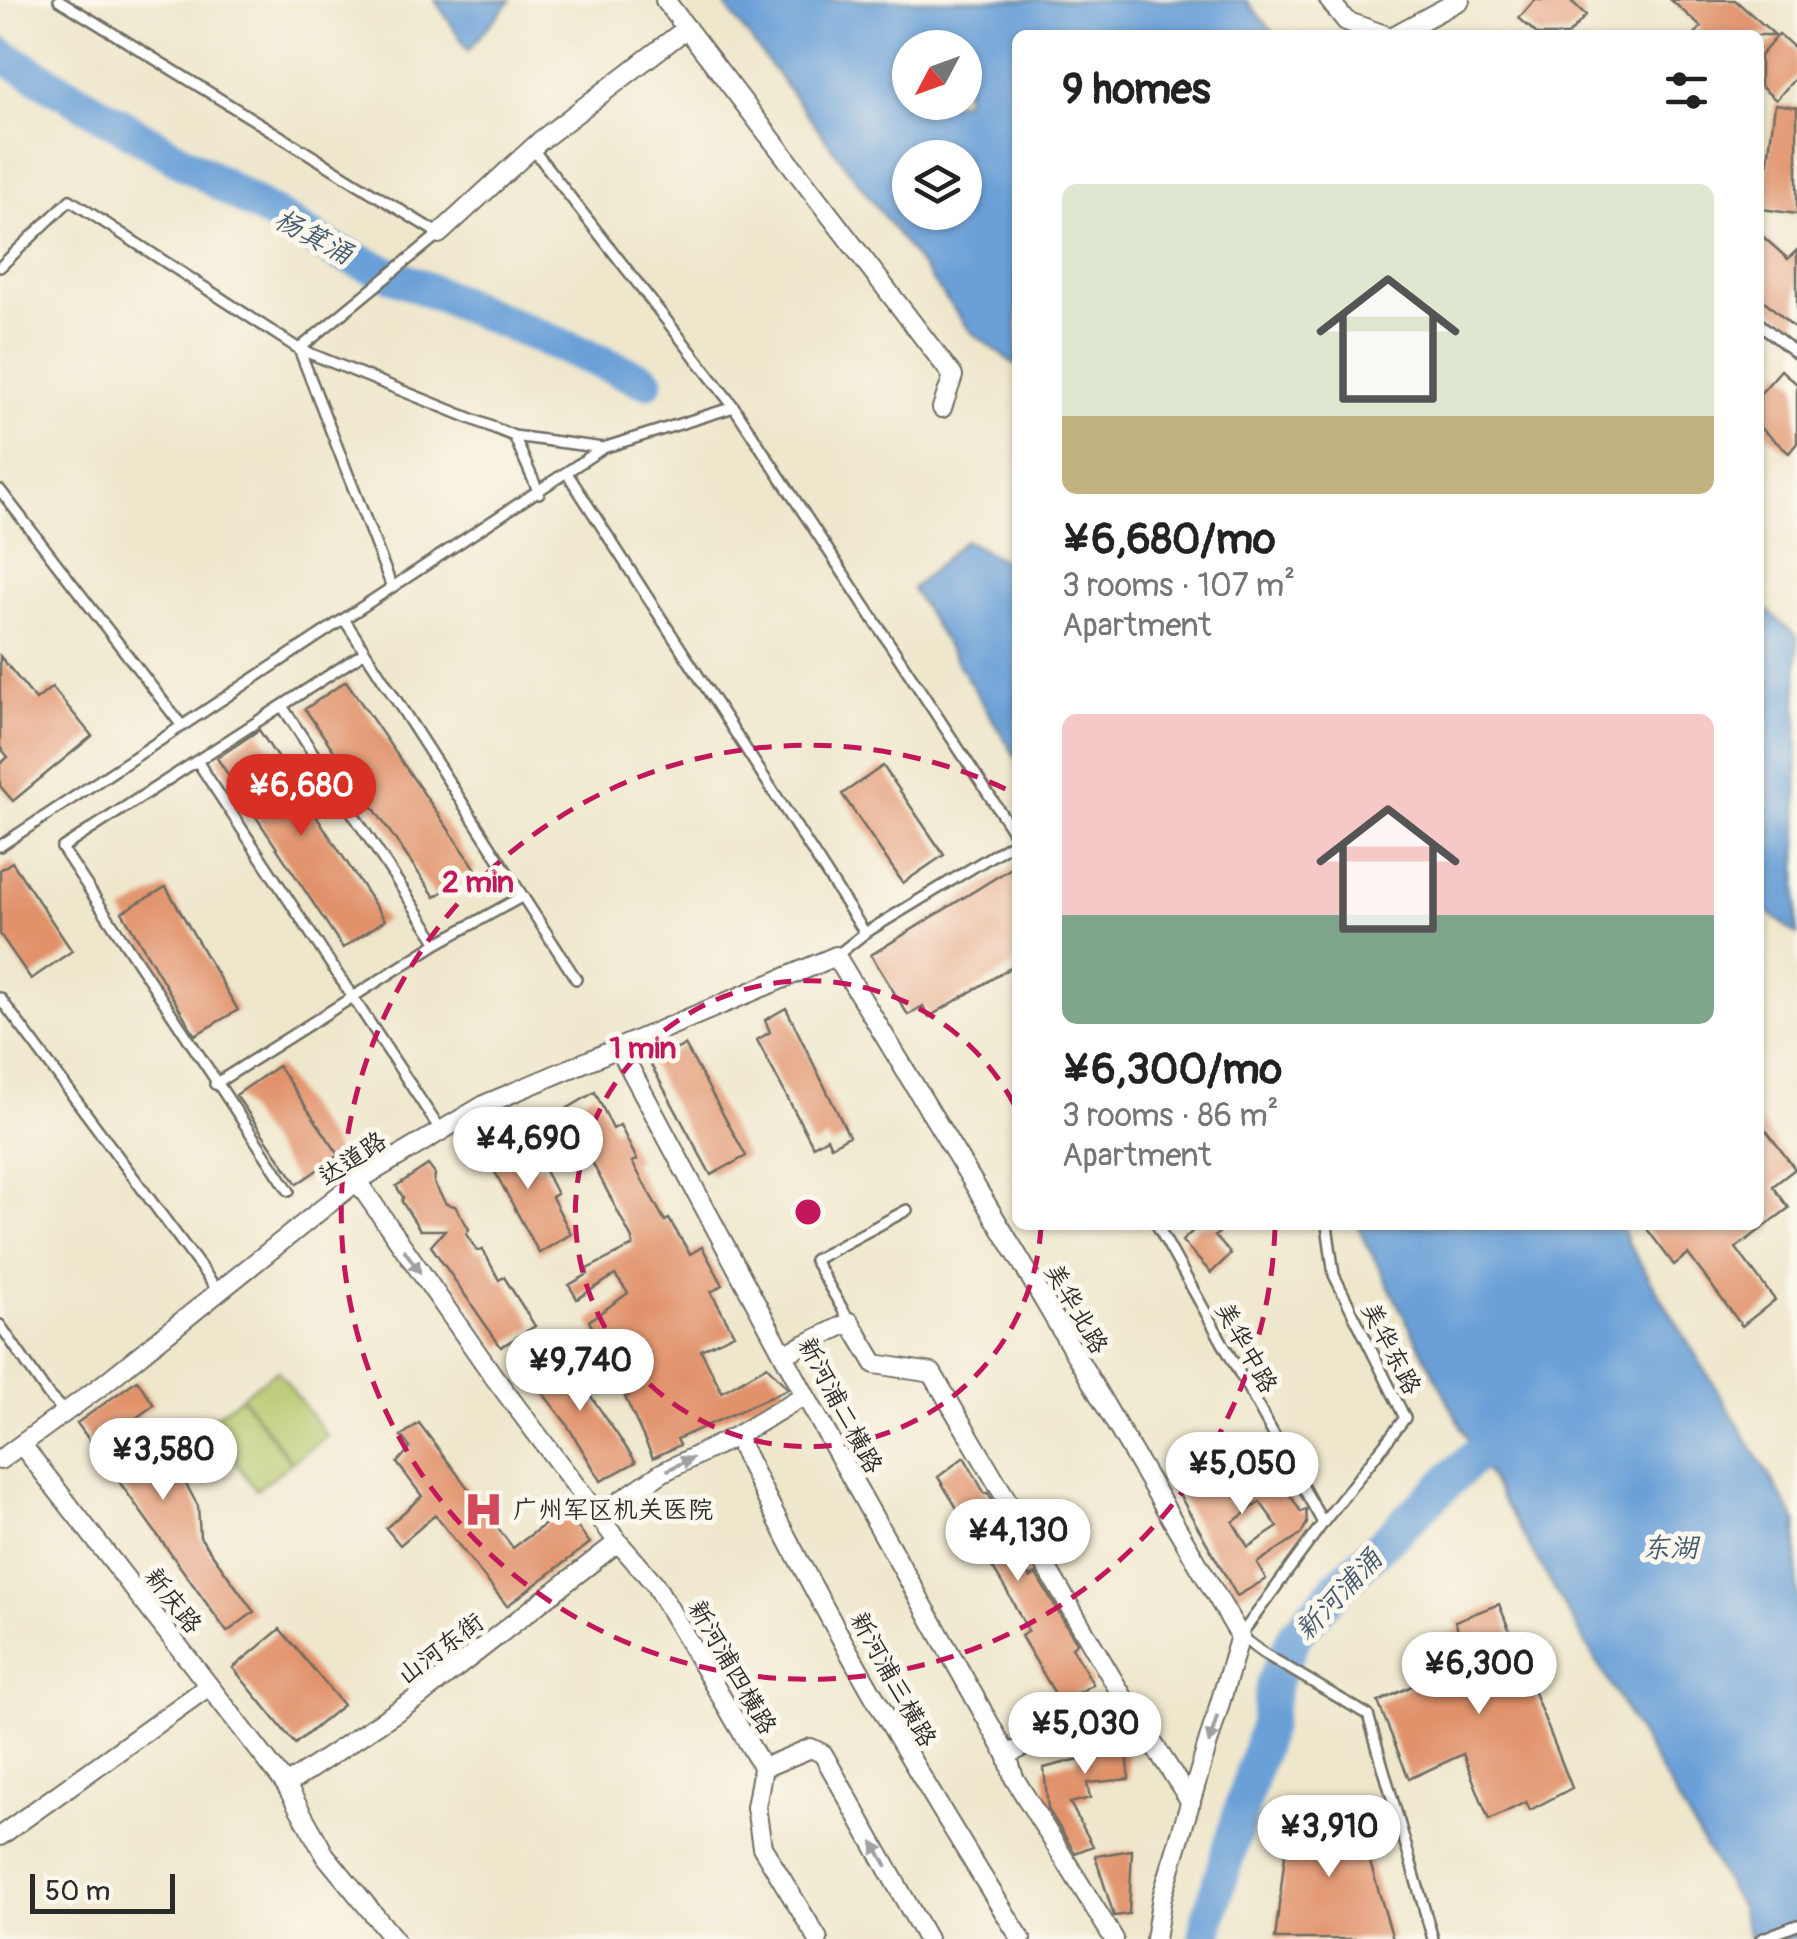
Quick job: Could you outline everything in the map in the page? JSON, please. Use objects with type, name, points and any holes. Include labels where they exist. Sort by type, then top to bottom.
[{"type":"street","points":[[666,0],[953,376],[942,408]]},
{"type":"street","points":[[1330,0],[1346,21],[1371,30]]},
{"type":"street","points":[[1412,30],[1460,0]]},
{"type":"street","points":[[439,234],[532,148],[687,28]]},
{"type":"street","name":"达道路","points":[[0,1460],[356,1181],[486,1104],[836,956]]},
{"type":"street","name":"美华北路","points":[[836,956],[1022,1263],[1240,1636]]},
{"type":"street","name":"新河浦二横路","points":[[619,1048],[805,1396],[1007,1755],[1014,1778],[1114,1939]]},
{"type":"street","name":"新河浦四横路","points":[[356,1181],[494,1377],[618,1542],[654,1583],[763,1768],[812,1748],[823,1754],[927,1939]]},
{"type":"street","points":[[784,1354],[850,1322],[874,1364],[932,1373],[1123,1697],[1191,1802]]},
{"type":"street","points":[[598,1516],[662,1472],[805,1396]]},
{"type":"street","name":"新河浦三横路","points":[[736,1436],[914,1769],[1020,1939]]},
{"type":"street","name":"新庆路","points":[[22,1444],[286,1786],[325,1855],[394,1939]]},
{"type":"street","name":"山河东街","points":[[286,1786],[420,1696],[618,1542]]},
{"type":"street","points":[[1155,1939],[1162,1897],[1240,1636]]},
{"type":"street","points":[[0,1836],[209,1686]]},
{"type":"street","points":[[1007,1755],[1123,1697]]},
{"type":"street","points":[[763,1768],[756,1807],[762,1847],[818,1939]]},
{"type":"lane","points":[[59,0],[439,234],[299,349]]},
{"type":"lane","points":[[532,148],[734,407],[1012,830]]},
{"type":"lane","points":[[0,267],[70,200],[299,349],[514,436],[604,448]]},
{"type":"lane","points":[[1764,327],[1797,354]]},
{"type":"lane","points":[[299,349],[392,587]]},
{"type":"lane","points":[[0,846],[604,448],[734,407]]},
{"type":"lane","points":[[514,436],[539,492]]},
{"type":"lane","points":[[568,473],[865,933]]},
{"type":"lane","points":[[0,490],[182,726]]},
{"type":"lane","points":[[344,619],[576,979]]},
{"type":"lane","points":[[289,1192],[62,848],[365,652]]},
{"type":"lane","points":[[282,706],[438,944]]},
{"type":"lane","points":[[197,761],[441,1131]]},
{"type":"lane","points":[[836,956],[865,933],[1012,843]]},
{"type":"lane","points":[[216,1084],[438,944],[523,896]]},
{"type":"lane","points":[[0,998],[218,1292]]},
{"type":"lane","points":[[850,1322],[814,1260],[907,1210]]},
{"type":"lane","name":"美华中路","points":[[1160,1230],[1323,1523]]},
{"type":"lane","name":"美华东路","points":[[1323,1523],[1405,1418],[1334,1275],[1328,1230]]},
{"type":"lane","points":[[0,1325],[49,1396],[66,1412]]},
{"type":"lane","points":[[1323,1523],[1240,1636],[1263,1654],[1368,1716],[1433,1939]]},
{"type":"lane","points":[[1761,1939],[1797,1925]]},
{"type":"green space","points":[[277,1370],[327,1436],[292,1462],[242,1396]]},
{"type":"green space","points":[[241,1397],[291,1463],[256,1490],[206,1423]]},
{"type":"water","points":[[435,0],[511,0],[468,50]]},
{"type":"water","points":[[721,0],[1246,0],[1271,30],[1012,30],[1012,362],[971,332],[894,230],[982,230],[982,140],[892,140],[892,227]]},
{"type":"water","points":[[965,540],[1012,565],[1012,751],[912,589]]},
{"type":"water","points":[[1764,607],[1797,636],[1797,935],[1764,909]]},
{"type":"water","name":"东湖","points":[[1360,1230],[1623,1230],[1797,1522],[1797,1939],[1750,1939],[1740,1907],[1476,1455]]},
{"type":"building","points":[[1535,0],[1570,0],[1586,15],[1572,30],[1532,30],[1519,18]]},
{"type":"building","points":[[1671,0],[1735,0],[1775,35],[1764,35],[1764,30],[1698,30],[1701,27]]},
{"type":"building","points":[[1779,34],[1797,50],[1797,76],[1776,100],[1764,90],[1764,51]]},
{"type":"building","points":[[1775,104],[1797,107],[1797,214],[1764,209]]},
{"type":"building","points":[[1764,238],[1788,259],[1797,250],[1797,330],[1764,301]]},
{"type":"building","points":[[1781,370],[1797,384],[1797,443],[1789,453],[1764,431],[1764,389]]},
{"type":"building","points":[[0,656],[36,700],[52,687],[92,736],[13,801],[0,786],[0,764],[8,757],[0,747]]},
{"type":"building","points":[[346,681],[476,869],[435,897],[305,709]]},
{"type":"building","points":[[259,730],[385,920],[343,948],[217,758]]},
{"type":"building","points":[[883,766],[944,855],[903,883],[842,794]]},
{"type":"building","points":[[12,862],[72,951],[31,979],[0,934],[0,870]]},
{"type":"building","points":[[1012,868],[1012,967],[929,1017],[923,1006],[908,1015],[871,955]]},
{"type":"building","points":[[166,887],[238,1010],[195,1035],[122,912]]},
{"type":"building","points":[[786,1008],[849,1136],[831,1146],[827,1138],[813,1146],[757,1040],[770,1032],[765,1020]]},
{"type":"building","points":[[685,1045],[746,1156],[711,1175],[650,1063]]},
{"type":"building","points":[[278,1066],[339,1155],[297,1184],[236,1095]]},
{"type":"building","points":[[595,1092],[613,1129],[620,1125],[637,1160],[632,1162],[665,1221],[669,1219],[690,1254],[702,1247],[723,1285],[711,1292],[734,1334],[701,1350],[722,1392],[767,1366],[788,1389],[677,1439],[680,1445],[653,1458],[625,1397],[628,1396],[589,1321],[628,1293],[615,1275],[577,1299],[569,1285],[588,1274],[587,1269],[633,1246],[563,1111]]},
{"type":"building","points":[[1764,1127],[1795,1169],[1773,1186],[1789,1208],[1764,1227]]},
{"type":"building","points":[[515,1131],[535,1168],[542,1165],[557,1194],[552,1197],[571,1234],[539,1253],[483,1150]]},
{"type":"building","points":[[428,1165],[446,1204],[455,1206],[469,1229],[466,1234],[477,1251],[483,1250],[499,1280],[504,1277],[535,1326],[501,1347],[431,1246],[445,1230],[420,1230],[402,1202],[396,1186]]},
{"type":"building","points":[[1194,1230],[1222,1230],[1215,1236],[1231,1254],[1211,1273],[1182,1241]]},
{"type":"building","points":[[1648,1230],[1760,1230],[1736,1248],[1775,1300],[1742,1326],[1688,1254],[1674,1265]]},
{"type":"building","points":[[556,1345],[636,1462],[601,1481],[566,1423],[524,1369]]},
{"type":"building","points":[[137,1380],[154,1405],[121,1429],[141,1456],[163,1465],[187,1486],[198,1506],[200,1537],[254,1612],[227,1632],[77,1423]]},
{"type":"building","points":[[419,1423],[513,1548],[564,1510],[590,1543],[507,1606],[435,1515],[400,1545],[386,1528],[422,1496],[397,1463],[410,1448],[401,1436]]},
{"type":"building","points":[[1258,1452],[1301,1512],[1306,1509],[1307,1523],[1301,1534],[1257,1563],[1266,1579],[1237,1596],[1172,1482],[1200,1465],[1209,1480]],"holes":[[[1260,1502],[1278,1527],[1248,1547],[1233,1522]]]},
{"type":"building","points":[[964,1457],[1006,1524],[1001,1528],[1030,1578],[1036,1574],[1077,1643],[1072,1647],[1093,1684],[1061,1704],[1021,1636],[1028,1631],[1008,1593],[977,1542],[970,1546],[954,1518],[960,1513],[938,1477]]},
{"type":"building","points":[[1499,1604],[1572,1788],[1530,1810],[1526,1802],[1489,1820],[1463,1754],[1409,1779],[1378,1702],[1431,1677],[1420,1644],[1458,1630],[1455,1621]]},
{"type":"building","points":[[280,1629],[343,1705],[295,1744],[233,1668]]},
{"type":"building","points":[[1125,1724],[1129,1779],[1087,1783],[1090,1798],[1070,1803],[1093,1846],[1075,1853],[1048,1809],[1044,1768],[1079,1759],[1073,1736],[1092,1726]]},
{"type":"building","points":[[1351,1799],[1393,1939],[1275,1939],[1289,1820]]},
{"type":"building","points":[[1132,1850],[1129,1914],[1114,1916],[1095,1856]]},
{"type":"waterway","name":"杨箕涌","points":[[0,54],[335,251],[646,381]]},
{"type":"waterway","name":"新河浦涌","points":[[1206,1939],[1207,1923],[1267,1724],[1273,1684],[1295,1635],[1341,1583],[1476,1455]]},
{"type":"place","name":"广州军区机关医院","points":[[483,1509]]}]
